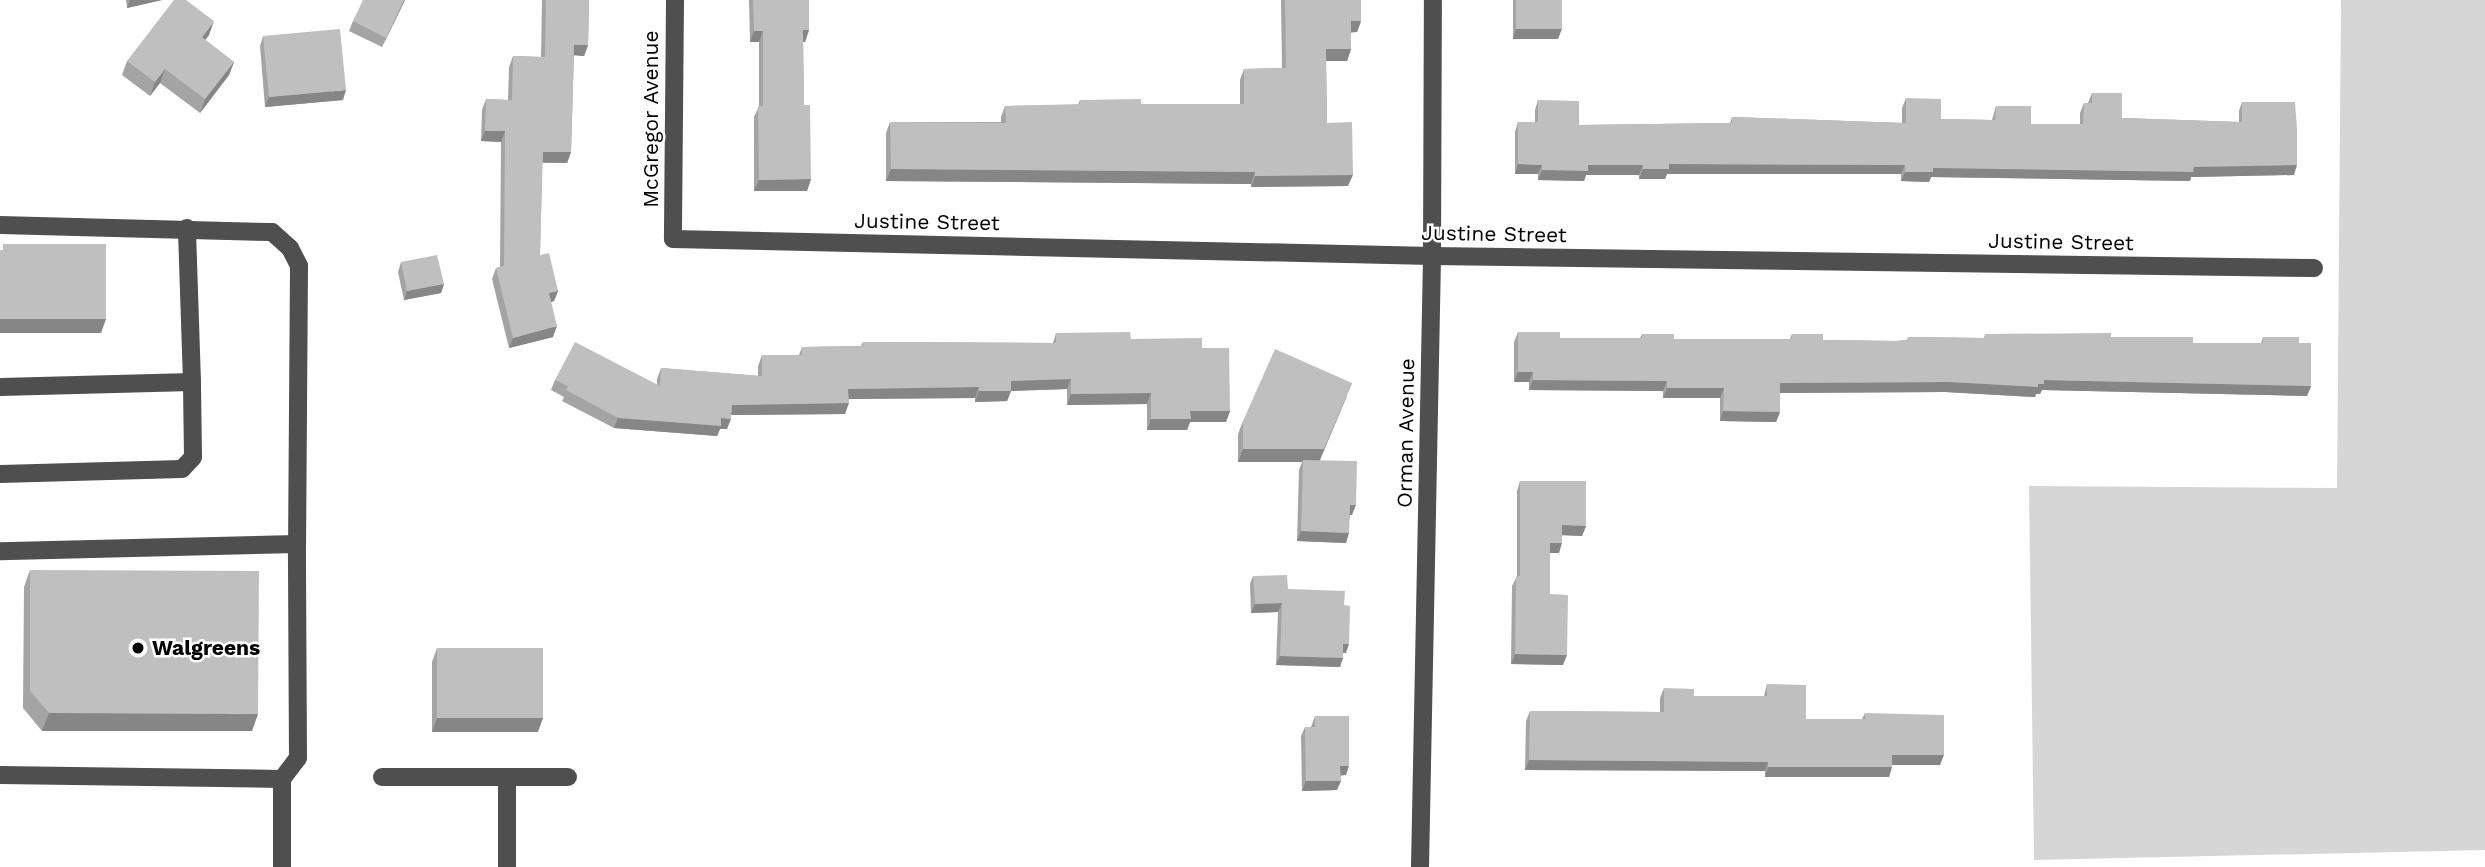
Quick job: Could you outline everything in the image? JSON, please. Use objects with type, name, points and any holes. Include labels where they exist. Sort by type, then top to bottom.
[{"type":"street","name":"McGregor Avenue","points":[[673,239],[675,0]]},
{"type":"street","name":"Orman Avenue","points":[[1420,867],[1432,256],[1433,0]]},
{"type":"street","points":[[0,225],[272,232],[296,257],[299,266],[298,758],[282,779],[282,867]]},
{"type":"street","points":[[0,474],[182,468],[193,457],[187,228]]},
{"type":"street","name":"Justine Street","points":[[673,239],[1432,256],[2314,268]]},
{"type":"street","points":[[0,387],[192,382]]},
{"type":"street","points":[[0,551],[297,544]]},
{"type":"street","points":[[0,775],[282,779]]},
{"type":"street","points":[[382,777],[568,777]]},
{"type":"street","points":[[506,777],[507,867]]},
{"type":"shaded area","points":[[2341,0],[2485,0],[2485,850],[2034,860],[2029,486],[2337,488]]},
{"type":"building","points":[[174,0],[186,0],[214,21],[202,37],[234,62],[205,99],[165,69],[155,82],[127,61]]},
{"type":"building","points":[[363,0],[404,0],[386,38],[353,21]]},
{"type":"building","points":[[546,0],[589,0],[588,45],[574,45],[571,152],[543,152],[540,255],[549,253],[558,291],[549,293],[557,326],[513,338],[496,268],[504,266],[505,131],[485,131],[486,99],[512,100],[513,56],[545,57]]},
{"type":"building","points":[[753,0],[809,0],[809,30],[803,30],[804,105],[810,105],[811,179],[759,180],[758,106],[763,106],[763,31],[754,31]]},
{"type":"building","points":[[1285,0],[1361,0],[1361,21],[1351,21],[1351,49],[1326,49],[1327,123],[1352,122],[1353,175],[1255,176],[1255,172],[891,169],[890,122],[1006,123],[1005,106],[1080,104],[1080,100],[1141,99],[1141,104],[1244,104],[1244,69],[1286,68]]},
{"type":"building","points":[[1516,0],[1562,0],[1562,29],[1516,29]]},
{"type":"building","points":[[340,29],[346,90],[269,97],[263,36]]},
{"type":"building","points":[[2092,93],[2122,93],[2122,118],[2242,122],[2242,102],[2295,102],[2297,165],[2194,167],[2193,172],[1933,168],[1933,172],[1905,172],[1905,165],[1669,164],[1669,169],[1643,169],[1643,165],[1588,165],[1588,171],[1542,170],[1542,165],[1518,164],[1518,122],[1538,122],[1538,100],[1579,101],[1579,125],[1732,123],[1732,117],[1906,123],[1906,98],[1941,99],[1941,119],[1995,120],[1996,106],[2031,106],[2031,124],[2083,124],[2084,103],[2092,103]]},
{"type":"building","points":[[3,244],[106,244],[106,319],[0,319],[0,250],[3,250]]},
{"type":"building","points":[[437,255],[444,284],[407,291],[401,262]]},
{"type":"building","points":[[1130,332],[1131,339],[1202,338],[1202,348],[1229,348],[1230,411],[1190,411],[1191,419],[1151,419],[1151,393],[1071,394],[1071,379],[1011,381],[1011,391],[979,391],[979,387],[848,389],[849,403],[732,405],[731,419],[721,418],[721,426],[618,418],[566,390],[568,386],[555,380],[575,342],[660,386],[661,368],[762,376],[762,355],[802,355],[802,347],[863,346],[863,342],[1056,343],[1056,333]]},
{"type":"building","points":[[1518,332],[1560,332],[1560,338],[1642,338],[1642,334],[1674,334],[1674,339],[1792,339],[1792,334],[1823,334],[1823,340],[1896,341],[1908,340],[1908,337],[1985,338],[1985,334],[2111,333],[2111,337],[2193,337],[2193,343],[2263,343],[2263,337],[2299,337],[2299,343],[2311,343],[2311,386],[2044,380],[2044,384],[2038,384],[2038,387],[1949,382],[1780,383],[1780,412],[1723,411],[1724,388],[1667,388],[1667,381],[1533,380],[1533,372],[1518,372]]},
{"type":"building","points":[[1275,349],[1352,383],[1324,449],[1243,449],[1243,421]]},
{"type":"building","points":[[1303,460],[1357,461],[1356,505],[1350,505],[1349,533],[1301,531]]},
{"type":"building","points":[[1520,481],[1586,481],[1586,526],[1562,525],[1562,543],[1550,543],[1550,594],[1568,595],[1567,655],[1515,654],[1516,576],[1520,576]]},
{"type":"building","name":"Walgreens","points":[[30,570],[259,571],[258,714],[49,713],[30,691]]},
{"type":"building","points":[[1287,575],[1288,589],[1345,591],[1344,605],[1350,606],[1349,644],[1343,644],[1343,658],[1280,656],[1282,603],[1255,604],[1253,576]]},
{"type":"building","points":[[437,648],[543,648],[543,718],[437,718]]},
{"type":"building","points":[[1767,684],[1806,685],[1806,719],[1865,719],[1865,713],[1944,715],[1944,755],[1892,755],[1892,767],[1768,767],[1768,762],[1529,760],[1530,711],[1664,712],[1664,688],[1694,689],[1694,696],[1767,696]]},
{"type":"building","points":[[1315,716],[1349,716],[1349,766],[1340,766],[1341,781],[1306,781],[1305,727],[1315,727]]},
{"type":"place","name":"Walgreens","points":[[138,648]]}]
